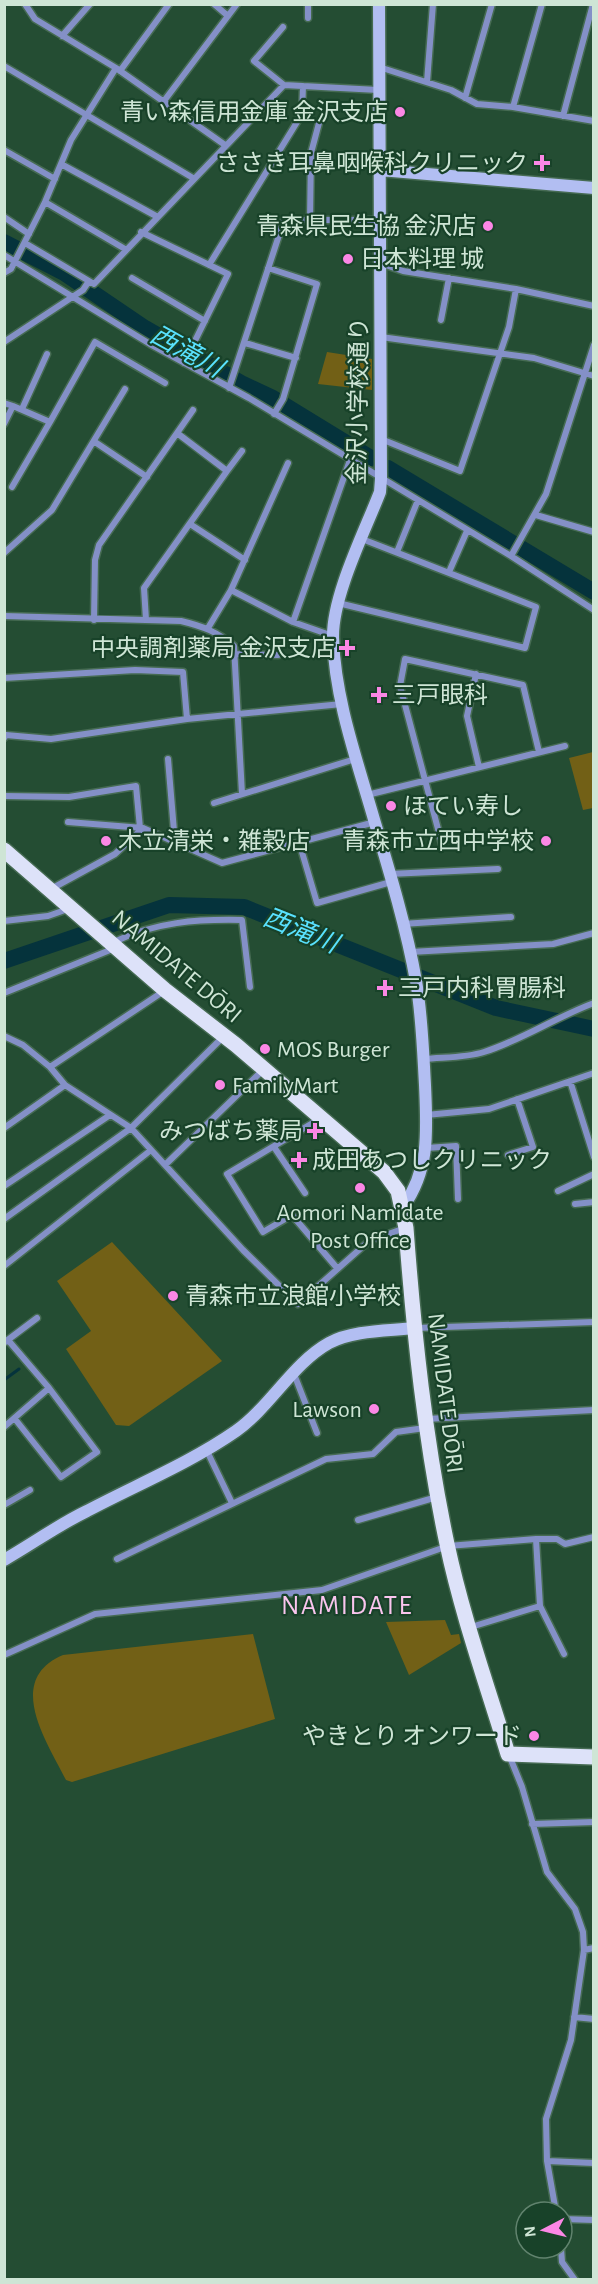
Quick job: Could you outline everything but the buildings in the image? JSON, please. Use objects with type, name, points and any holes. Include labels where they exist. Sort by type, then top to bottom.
[{"type":"main road","name":"NAMIDATE DŌRI","points":[[4,850],[165,990],[225,1036],[394,1183],[403,1207],[406,1228],[414,1329],[425,1424],[437,1497],[448,1546],[508,1754]]},
{"type":"main road","points":[[508,1754],[594,1757]]},
{"type":"street","points":[[25,4],[35,19],[118,69],[225,145]]},
{"type":"street","points":[[62,36],[90,4]]},
{"type":"street","points":[[4,273],[11,269],[19,254],[61,164],[87,115],[118,69],[169,4]]},
{"type":"street","points":[[214,4],[228,16]]},
{"type":"street","points":[[164,101],[237,4]]},
{"type":"street","points":[[308,4],[308,18]]},
{"type":"street","name":"金沢小学校通り","points":[[379,4],[381,479],[380,492],[338,603],[333,636],[343,704],[355,759],[375,822],[416,985],[424,1059],[426,1115],[422,1174],[403,1207]]},
{"type":"street","points":[[427,82],[433,4]]},
{"type":"street","points":[[465,98],[492,4]]},
{"type":"street","points":[[513,107],[542,4]]},
{"type":"street","points":[[563,116],[593,4]]},
{"type":"street","points":[[283,27],[254,61],[284,85],[378,90]]},
{"type":"street","points":[[4,66],[193,178]]},
{"type":"street","points":[[378,67],[427,82],[477,104],[513,107],[594,121]]},
{"type":"street","points":[[4,342],[74,296],[86,285],[94,284],[156,216],[284,85]]},
{"type":"street","points":[[209,265],[302,114],[303,86]]},
{"type":"street","points":[[310,220],[311,153],[320,123]]},
{"type":"street","points":[[4,150],[55,178]]},
{"type":"street","points":[[61,164],[156,216]]},
{"type":"street","points":[[380,170],[594,188]]},
{"type":"street","points":[[45,202],[125,249]]},
{"type":"street","points":[[4,217],[29,234]]},
{"type":"street","points":[[232,382],[284,220],[380,220]]},
{"type":"street","points":[[141,232],[228,274],[184,363]]},
{"type":"street","points":[[23,245],[86,285]]},
{"type":"street","points":[[4,255],[184,363],[232,382],[274,414],[511,556],[594,610]]},
{"type":"street","points":[[380,263],[403,271],[516,289],[594,306]]},
{"type":"street","points":[[268,268],[317,284],[296,358],[281,402],[274,414]]},
{"type":"street","points":[[132,278],[205,321]]},
{"type":"street","points":[[441,320],[448,278]]},
{"type":"street","points":[[380,439],[460,471],[509,327],[516,289]]},
{"type":"street","points":[[380,337],[534,358],[594,376]]},
{"type":"street","points":[[12,487],[96,342],[165,383]]},
{"type":"street","points":[[245,343],[296,358]]},
{"type":"street","points":[[511,556],[546,494],[594,345]]},
{"type":"street","points":[[22,409],[47,354]]},
{"type":"street","points":[[4,553],[52,510],[125,389]]},
{"type":"street","points":[[4,403],[50,422]]},
{"type":"street","points":[[4,424],[13,406]]},
{"type":"street","points":[[94,620],[95,560],[99,545],[193,411]]},
{"type":"street","points":[[177,433],[227,471]]},
{"type":"street","points":[[95,442],[147,477]]},
{"type":"street","points":[[146,620],[144,588],[242,452]]},
{"type":"street","points":[[293,622],[350,460]]},
{"type":"street","points":[[208,628],[231,590],[288,463]]},
{"type":"street","points":[[397,552],[418,500]]},
{"type":"street","points":[[536,515],[594,532]]},
{"type":"street","points":[[190,524],[245,560]]},
{"type":"street","points":[[449,572],[467,531]]},
{"type":"street","points":[[338,603],[525,648],[536,607],[362,539]]},
{"type":"street","points":[[231,590],[293,622],[333,636]]},
{"type":"street","points":[[4,616],[181,621],[208,628],[234,646],[242,794]]},
{"type":"street","points":[[236,654],[278,655]]},
{"type":"street","points":[[442,844],[400,686],[405,659],[523,685],[539,752]]},
{"type":"street","points":[[4,678],[135,670],[183,672],[188,719]]},
{"type":"street","points":[[476,674],[467,716],[479,767]]},
{"type":"street","points":[[5,736],[51,739],[188,719],[343,704]]},
{"type":"street","points":[[366,795],[565,746]]},
{"type":"street","points":[[168,759],[175,843]]},
{"type":"street","points":[[214,803],[355,759]]},
{"type":"street","points":[[4,796],[69,797],[135,786],[141,828]]},
{"type":"street","points":[[68,822],[141,828],[222,863],[375,822]]},
{"type":"street","points":[[51,890],[115,854],[141,828]]},
{"type":"street","points":[[299,842],[316,903],[390,878],[498,869]]},
{"type":"street","points":[[4,921],[48,916],[72,908]]},
{"type":"street","points":[[401,924],[511,917]]},
{"type":"street","points":[[4,993],[112,942],[144,929],[177,922],[242,921],[250,987]]},
{"type":"street","points":[[411,958],[553,944],[594,933]]},
{"type":"street","points":[[50,1067],[165,990]]},
{"type":"street","points":[[424,1059],[483,1053],[540,1028],[562,1014],[594,1003]]},
{"type":"street","points":[[5,1036],[23,1045],[50,1067],[65,1085],[130,1128],[298,1304],[369,1241],[406,1228]]},
{"type":"street","points":[[4,1219],[130,1128],[225,1036]]},
{"type":"street","points":[[165,1165],[262,1070]]},
{"type":"street","points":[[426,1115],[489,1109],[594,1073]]},
{"type":"street","points":[[570,1081],[594,1157]]},
{"type":"street","points":[[4,1128],[65,1085]]},
{"type":"street","points":[[508,1155],[533,1147],[517,1100]]},
{"type":"street","points":[[4,1186],[110,1115]]},
{"type":"street","points":[[321,1118],[227,1174],[263,1232],[292,1215],[337,1268]]},
{"type":"street","points":[[424,1148],[456,1146],[458,1199]]},
{"type":"street","points":[[274,1147],[305,1193]]},
{"type":"street","points":[[4,1266],[151,1150]]},
{"type":"street","points":[[558,1191],[594,1174]]},
{"type":"street","points":[[575,1204],[594,1202]]},
{"type":"street","points":[[15,1419],[61,1477],[97,1452],[49,1388],[6,1341],[37,1318]]},
{"type":"street","points":[[4,1560],[85,1512],[206,1449],[246,1424],[312,1355],[332,1342],[359,1335],[414,1329],[594,1322]]},
{"type":"street","points":[[294,1374],[317,1432]]},
{"type":"street","points":[[4,1426],[49,1388]]},
{"type":"street","points":[[117,1559],[326,1459],[373,1454],[396,1432],[425,1424],[594,1410]]},
{"type":"street","points":[[206,1449],[232,1503]]},
{"type":"street","points":[[4,1505],[30,1490]]},
{"type":"street","points":[[358,1520],[437,1497]]},
{"type":"street","points":[[4,1655],[95,1614],[322,1590],[448,1546],[536,1539],[557,1539],[565,1544],[594,1537]]},
{"type":"street","points":[[536,1539],[540,1606],[564,1654]]},
{"type":"street","points":[[471,1627],[540,1606]]},
{"type":"street","points":[[508,1754],[547,1872],[575,1909],[583,1932],[584,1950],[571,2040],[546,2119],[547,2161],[554,2200]]},
{"type":"street","points":[[532,1824],[594,1822]]},
{"type":"street","points":[[584,1950],[594,1948]]},
{"type":"street","points":[[574,2017],[594,2019]]},
{"type":"street","points":[[547,2161],[594,2163]]},
{"type":"street","points":[[574,2219],[594,2220]]},
{"type":"street","points":[[562,2260],[575,2280]]},
{"type":"shaded area","points":[[327,352],[372,359],[372,390],[318,384]]},
{"type":"shaded area","points":[[593,752],[593,808],[583,810],[569,758]]},
{"type":"shaded area","points":[[112,1242],[222,1361],[129,1426],[116,1425],[66,1349],[91,1331],[57,1281]]},
{"type":"shaded area","points":[[445,1620],[451,1635],[459,1634],[461,1643],[409,1675],[386,1622]]},
{"type":"shaded area","points":[[253,1634],[275,1719],[72,1782],[66,1780],[49,1748],[35,1713],[33,1696],[36,1680],[45,1666],[63,1655]]},
{"type":"waterway","name":"西滝川","points":[[4,242],[64,273],[145,328],[241,383],[273,398],[371,458]]},
{"type":"waterway","name":"西滝川","points":[[388,468],[594,592]]},
{"type":"waterway","name":"西滝川","points":[[4,961],[169,905],[244,907],[496,1008],[594,1029]]},
{"type":"waterway","points":[[4,1380],[19,1369]]},
{"type":"place","name":"青い森信用金庫 金沢支店","points":[[400,112]]},
{"type":"place","name":"ささき耳鼻咽喉科クリニック","points":[[542,163]]},
{"type":"place","name":"青森県民生協 金沢店","points":[[488,226]]},
{"type":"place","name":"日本料理 城","points":[[348,259]]},
{"type":"place","name":"中央調剤薬局 金沢支店","points":[[347,648]]},
{"type":"place","name":"三戸眼科","points":[[379,695]]},
{"type":"place","name":"ほてい寿し","points":[[391,806]]},
{"type":"place","name":"木立清栄・雑穀店","points":[[106,841]]},
{"type":"place","name":"青森市立西中学校","points":[[546,841]]},
{"type":"place","name":"三戸内科胃腸科","points":[[385,988]]},
{"type":"place","name":"MOS Burger","points":[[265,1049]]},
{"type":"place","name":"FamilyMart","points":[[220,1085]]},
{"type":"place","name":"みつばち薬局","points":[[315,1131]]},
{"type":"place","name":"成田あつしクリニック","points":[[299,1160]]},
{"type":"place","name":"Aomori Namidate Post Office","points":[[360,1188]]},
{"type":"place","name":"青森市立浪館小学校","points":[[173,1296]]},
{"type":"place","name":"Lawson","points":[[374,1409]]},
{"type":"place","name":"やきとり オンワード","points":[[534,1736]]},
{"type":"district","name":"NAMIDATE","points":[[347,1605]]}]
